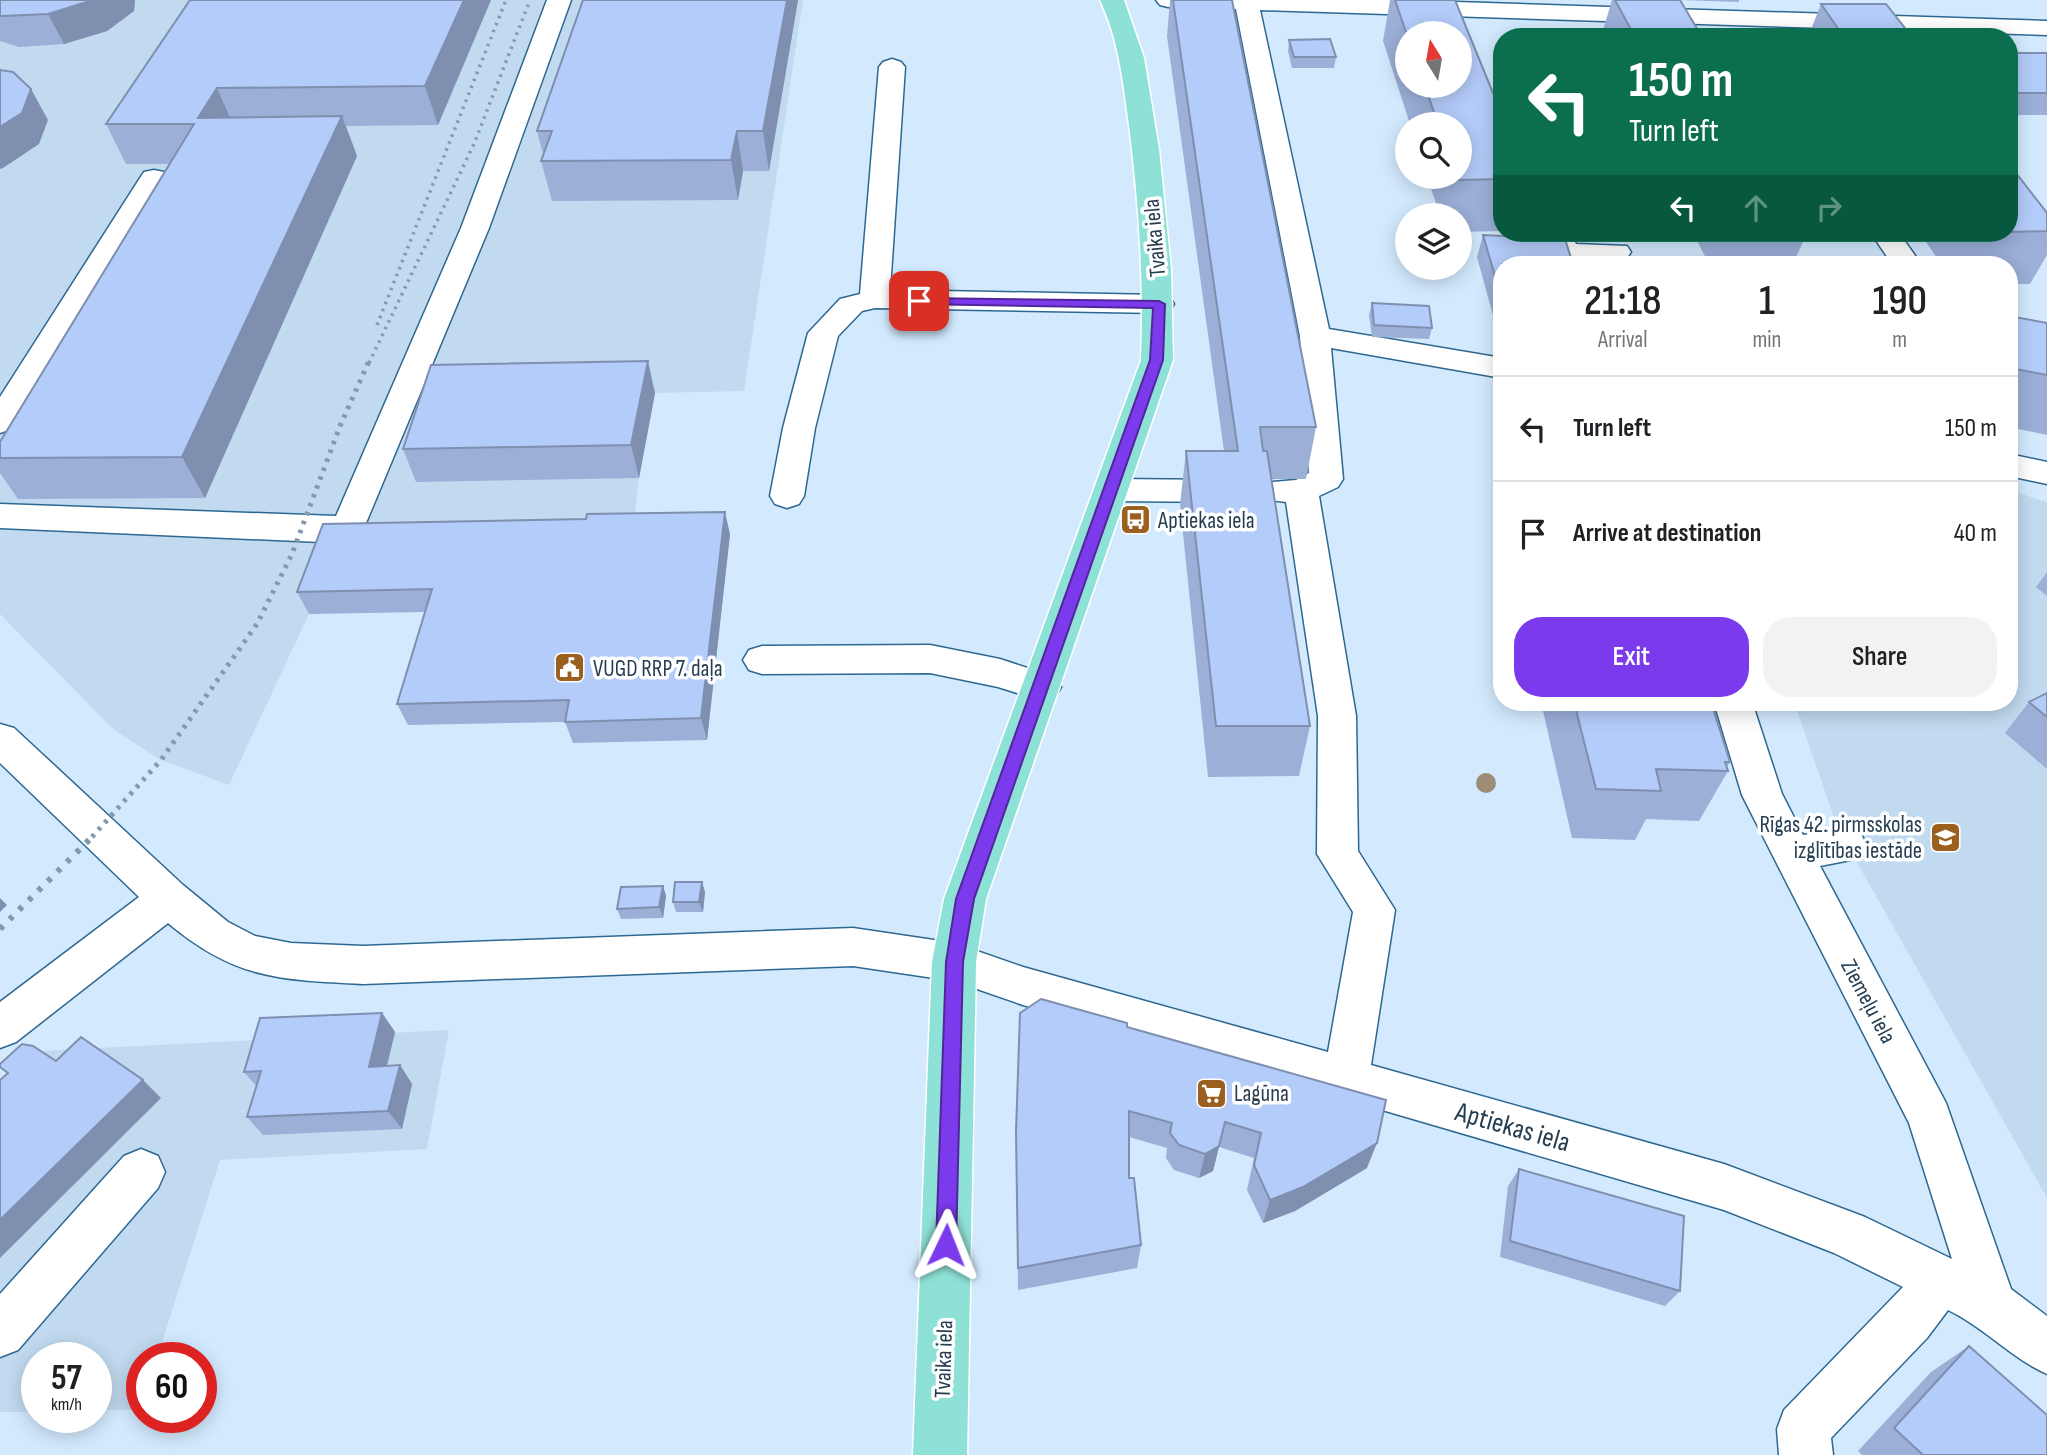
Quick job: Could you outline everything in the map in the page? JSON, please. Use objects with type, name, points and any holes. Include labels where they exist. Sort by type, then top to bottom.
[{"type":"main road","name":"Tvaika iela","points":[[940,1455],[954,962],[965,899],[1157,360],[1159,304],[1148,168],[1131,45],[1125,24],[1112,0]]},
{"type":"street","points":[[0,516],[302,529],[349,527],[475,228],[559,0]]},
{"type":"street","points":[[1168,0],[1507,5],[1724,27],[1838,10],[1906,28]]},
{"type":"street","points":[[1111,491],[1301,491],[1326,479],[1315,336],[1248,3]]},
{"type":"street","points":[[1507,5],[1533,28]]},
{"type":"street","points":[[2018,28],[2047,28]]},
{"type":"street","points":[[874,299],[892,67]]},
{"type":"street","points":[[0,422],[154,178]]},
{"type":"street","points":[[1560,242],[1566,253],[1617,252]]},
{"type":"street","points":[[787,496],[799,428],[823,333],[852,305],[874,299],[1159,304]]},
{"type":"street","points":[[1315,336],[1493,366]]},
{"type":"street","points":[[2018,467],[2047,473]]},
{"type":"street","points":[[1301,491],[1337,716],[1338,854],[1374,910],[1346,1078]]},
{"type":"street","points":[[762,660],[930,659],[1000,673],[1042,687]]},
{"type":"street","name":"Ziemeļu iela","points":[[1736,711],[1762,795],[1930,1118],[1992,1305]]},
{"type":"street","name":"Aptiekas iela","points":[[0,738],[168,898],[212,935],[248,953],[291,962],[363,965],[853,947],[954,962],[1023,986],[1724,1187],[1848,1234],[1992,1305],[2047,1348]]},
{"type":"street","points":[[1792,853],[1847,846]]},
{"type":"street","points":[[0,1028],[168,898]]},
{"type":"street","points":[[0,1332],[141,1172]]},
{"type":"street","points":[[1806,1455],[1803,1429],[1909,1320],[1940,1280]]},
{"type":"shaded area","points":[[0,0],[803,0],[744,391],[655,393],[639,478],[632,536],[334,546],[309,614],[229,785],[161,760],[114,730],[0,614]]},
{"type":"shaded area","name":"Rīgas 42. pirmsskolas izglītības iestāde","points":[[2018,493],[2047,502],[2047,1198],[1838,829],[1797,711],[2018,711]]},
{"type":"shaded area","points":[[449,1030],[427,1149],[220,1160],[162,1342],[126,1342],[126,1410],[112,1410],[112,1342],[21,1342],[21,1412],[0,1412],[0,1088],[40,1051]]},
{"type":"building","points":[[0,0],[93,0],[48,14],[0,16]]},
{"type":"building","points":[[190,0],[464,0],[425,86],[217,88],[198,118],[342,116],[182,457],[0,458],[0,442],[194,124],[106,124]]},
{"type":"building","points":[[583,0],[787,0],[763,131],[737,131],[731,160],[541,161],[552,131],[537,131]]},
{"type":"building","points":[[1173,0],[1232,0],[1316,427],[1260,427],[1263,451],[1267,451],[1310,726],[1216,726],[1186,451],[1238,451]]},
{"type":"building","points":[[1395,0],[1455,0],[1464,21],[1402,21]]},
{"type":"building","points":[[1615,0],[1680,0],[1697,28],[1630,28]]},
{"type":"building","points":[[1821,4],[1886,4],[1905,28],[1838,28]]},
{"type":"building","points":[[1330,39],[1336,57],[1294,57],[1289,40]]},
{"type":"building","points":[[1472,42],[1493,93],[1493,179],[1472,180],[1472,112],[1434,112],[1429,98],[1472,98]]},
{"type":"building","points":[[2018,53],[2047,53],[2047,93],[2018,93]]},
{"type":"building","points":[[0,70],[13,72],[31,89],[22,113],[0,127]]},
{"type":"building","points":[[2018,176],[2047,213],[2047,231],[2018,232]]},
{"type":"building","points":[[1483,235],[1493,235],[1493,242],[1566,242],[1570,256],[1493,256],[1493,269]]},
{"type":"building","points":[[1372,303],[1429,306],[1432,328],[1374,325]]},
{"type":"building","points":[[2018,318],[2047,323],[2047,375],[2018,370]]},
{"type":"building","points":[[648,361],[631,445],[403,449],[431,365]]},
{"type":"building","name":"VUGD RRP 7. daļa","points":[[725,512],[701,718],[565,722],[569,700],[397,704],[432,589],[297,592],[323,524],[586,519],[587,514]]},
{"type":"building","points":[[2047,693],[2047,717],[2029,702]]},
{"type":"building","points":[[1576,711],[1714,711],[1730,762],[1725,762],[1728,771],[1656,769],[1661,791],[1596,789]]},
{"type":"building","points":[[675,882],[702,882],[699,902],[673,902]]},
{"type":"building","points":[[663,886],[659,907],[617,909],[621,887]]},
{"type":"building","points":[[1041,999],[1127,1023],[1127,1027],[1386,1100],[1377,1143],[1303,1187],[1270,1200],[1254,1165],[1261,1133],[1225,1122],[1219,1146],[1205,1154],[1179,1145],[1170,1133],[1172,1123],[1129,1111],[1129,1178],[1134,1178],[1141,1245],[1018,1268],[1016,1132],[1020,1013]]},
{"type":"building","points":[[382,1013],[369,1067],[400,1065],[388,1111],[247,1117],[261,1071],[244,1072],[260,1018]]},
{"type":"building","points":[[81,1037],[143,1080],[0,1220],[0,1080],[8,1073],[0,1064],[22,1044],[33,1046],[56,1061]]},
{"type":"building","points":[[1519,1169],[1684,1216],[1680,1291],[1510,1241]]},
{"type":"building","points":[[1969,1346],[2047,1415],[2047,1455],[1923,1455],[1894,1428]]},
{"type":"railway","points":[[377,325],[506,0]]},
{"type":"railway","points":[[369,363],[474,144],[530,0]]},
{"type":"railway","points":[[92,837],[161,760],[257,624],[292,554],[340,426],[369,361]]},
{"type":"railway","points":[[0,929],[92,837]]},
{"type":"place","name":"Aptiekas iela","points":[[1135,520]]},
{"type":"place","name":"VUGD RRP 7. daļa","points":[[570,668]]},
{"type":"place","name":"Rīgas 42. pirmsskolas izglītības iestāde","points":[[1945,837]]},
{"type":"place","name":"Lagūna","points":[[1211,1093]]},
{"type":"route","points":[[919,301],[1159,304],[1157,360],[965,899],[954,962],[946,1245]]}]
